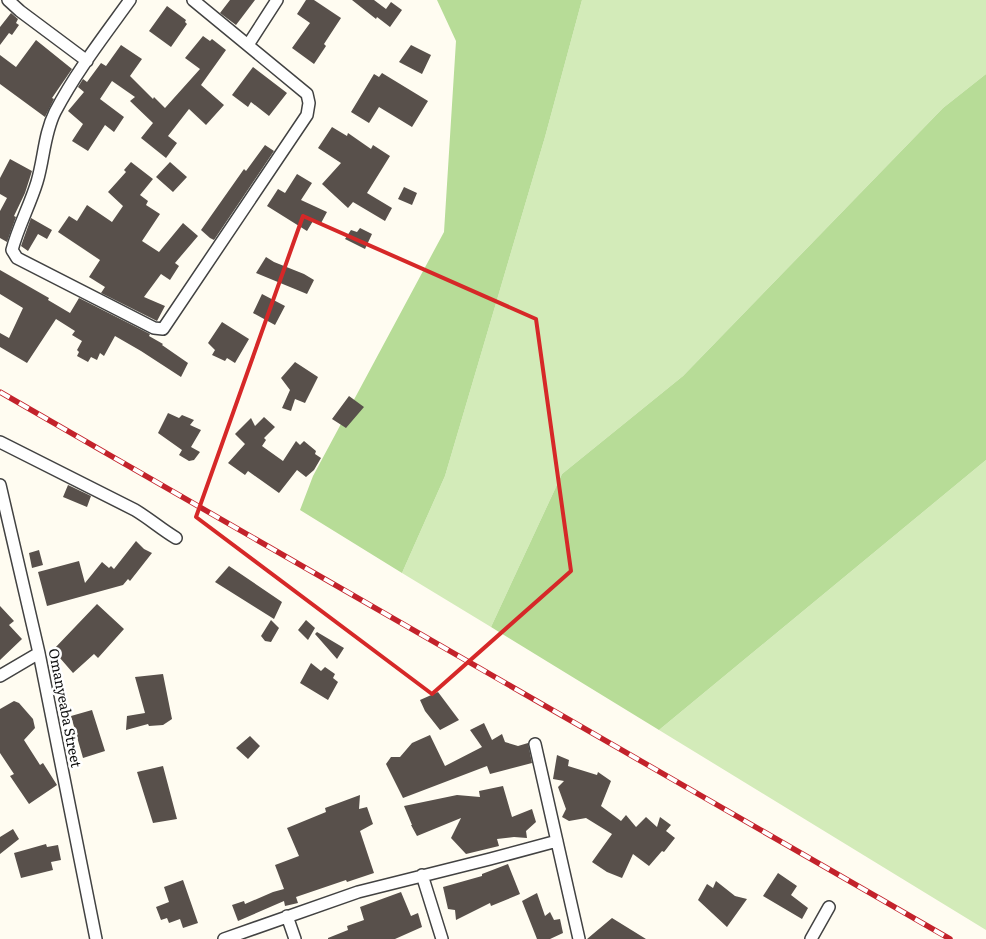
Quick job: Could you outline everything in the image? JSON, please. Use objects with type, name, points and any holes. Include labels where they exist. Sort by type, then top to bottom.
[{"type":"street","points":[[8,0],[87,61]]},
{"type":"street","points":[[130,0],[87,61],[49,124],[36,183],[12,250],[17,258],[154,328],[163,329],[307,114],[309,103],[307,94],[193,0]]},
{"type":"street","points":[[248,45],[277,0]]},
{"type":"street","points":[[0,442],[135,510],[176,538]]},
{"type":"street","name":"Omanyeaba Street","points":[[0,485],[39,653],[96,939]]},
{"type":"street","points":[[0,676],[39,653]]},
{"type":"street","points":[[535,744],[579,939]]},
{"type":"street","points":[[224,939],[358,892],[556,841]]},
{"type":"street","points":[[422,875],[442,939]]},
{"type":"street","points":[[811,939],[830,907]]},
{"type":"street","points":[[287,916],[295,939]]},
{"type":"highlighted area","points":[[303,216],[536,319],[571,571],[432,694],[196,517]]},
{"type":"green space","points":[[437,0],[582,0],[545,137],[445,476],[402,573],[300,510],[313,476],[444,232],[456,41]]},
{"type":"green space","points":[[582,0],[986,0],[986,74],[943,108],[683,376],[562,474],[491,627],[402,573],[445,476],[545,137]]},
{"type":"green space","points":[[986,74],[986,460],[659,730],[491,627],[562,474],[683,376],[943,108]]},
{"type":"green space","points":[[986,460],[986,930],[659,730]]},
{"type":"building","points":[[230,0],[255,0],[236,25],[220,13]]},
{"type":"building","points":[[306,0],[314,0],[341,18],[314,64],[292,48],[310,23],[297,14]]},
{"type":"building","points":[[352,0],[374,0],[386,9],[391,2],[402,10],[390,27],[377,17],[376,19]]},
{"type":"building","points":[[167,6],[186,20],[187,24],[171,47],[149,31]]},
{"type":"building","points":[[11,13],[18,19],[16,23],[19,25],[12,35],[9,33],[0,45],[0,27]]},
{"type":"building","points":[[203,36],[210,41],[212,39],[226,50],[201,85],[224,105],[206,125],[189,109],[168,136],[177,143],[166,158],[141,138],[153,123],[130,101],[135,97],[112,81],[100,99],[124,117],[114,132],[105,125],[88,151],[72,141],[83,124],[68,111],[84,92],[78,87],[83,79],[87,82],[101,63],[106,66],[121,45],[142,59],[130,76],[165,108],[200,69],[185,58]]},
{"type":"building","points":[[36,40],[72,69],[52,98],[54,99],[45,117],[0,84],[0,55],[16,67]]},
{"type":"building","points":[[411,45],[431,55],[422,74],[399,62]]},
{"type":"building","points":[[253,67],[287,93],[269,116],[251,102],[248,107],[232,95]]},
{"type":"building","points":[[382,73],[428,101],[412,127],[379,107],[369,123],[351,112],[374,74],[379,77]]},
{"type":"building","points":[[332,127],[347,136],[348,133],[371,149],[373,145],[390,156],[367,193],[392,208],[385,221],[353,202],[348,208],[322,184],[341,163],[318,148]]},
{"type":"building","points":[[265,145],[274,151],[214,240],[210,238],[201,230],[244,169],[246,171]]},
{"type":"building","points":[[10,159],[32,171],[25,193],[14,216],[16,217],[7,242],[0,238],[0,211],[7,198],[0,194],[0,178]]},
{"type":"building","points":[[131,162],[153,179],[140,195],[148,201],[146,205],[160,214],[142,241],[159,252],[183,223],[198,236],[175,263],[179,266],[170,280],[161,274],[144,297],[165,306],[157,321],[101,293],[105,287],[89,277],[100,260],[58,232],[69,216],[77,221],[87,205],[112,222],[123,206],[108,192],[126,172],[124,170]]},
{"type":"building","points":[[170,162],[187,177],[173,192],[156,177]]},
{"type":"building","points":[[297,174],[312,183],[301,200],[327,212],[320,225],[313,221],[307,231],[267,206],[278,189],[285,193]]},
{"type":"building","points":[[404,187],[417,193],[412,205],[398,199]]},
{"type":"building","points":[[31,218],[52,230],[47,239],[38,234],[28,251],[21,246]]},
{"type":"building","points":[[360,228],[372,234],[365,249],[345,239],[351,230],[357,232]]},
{"type":"building","points":[[266,257],[314,280],[307,294],[256,273]]},
{"type":"building","points":[[0,270],[49,298],[48,300],[70,313],[79,298],[150,334],[149,336],[188,363],[181,377],[115,336],[104,356],[100,353],[97,360],[91,357],[88,362],[77,356],[79,352],[77,350],[82,341],[72,335],[75,331],[56,319],[27,363],[0,347],[0,333],[9,338],[23,308],[0,294]]},
{"type":"building","points":[[262,294],[285,306],[275,325],[253,313]]},
{"type":"building","points":[[222,322],[249,339],[235,363],[227,358],[225,361],[212,355],[215,350],[208,343]]},
{"type":"building","points":[[295,362],[318,377],[305,403],[295,399],[291,411],[282,408],[290,390],[281,378]]},
{"type":"building","points":[[349,396],[364,407],[346,428],[332,419]]},
{"type":"building","points":[[168,413],[179,418],[182,415],[194,420],[190,425],[201,430],[191,447],[200,452],[194,460],[189,461],[179,455],[182,450],[158,433]]},
{"type":"building","points":[[264,417],[275,427],[264,438],[266,440],[262,446],[283,461],[296,441],[300,445],[304,441],[321,458],[314,470],[306,477],[297,470],[279,493],[248,471],[245,475],[228,463],[245,444],[235,434],[251,418],[255,426]]},
{"type":"building","points":[[68,485],[91,496],[87,507],[63,497]]},
{"type":"building","points":[[136,541],[144,549],[152,553],[130,581],[128,579],[123,585],[47,606],[38,572],[79,561],[85,583],[102,562],[109,568],[111,566],[114,569]]},
{"type":"building","points":[[39,550],[43,565],[32,568],[29,553]]},
{"type":"building","points":[[229,566],[282,602],[274,619],[215,582]]},
{"type":"building","points":[[97,604],[124,629],[98,658],[94,654],[73,673],[53,650]]},
{"type":"building","points":[[0,606],[14,621],[9,625],[22,639],[0,660]]},
{"type":"building","points":[[271,620],[279,628],[271,642],[265,641],[261,636]]},
{"type":"building","points":[[306,620],[315,628],[308,640],[298,630]]},
{"type":"building","points":[[317,632],[344,648],[337,659],[315,634]]},
{"type":"building","points":[[311,663],[321,671],[325,667],[335,674],[333,678],[338,682],[328,700],[300,683]]},
{"type":"building","points":[[163,674],[172,719],[163,725],[149,726],[148,724],[126,730],[127,716],[145,713],[135,677]]},
{"type":"building","points":[[438,692],[459,720],[440,730],[425,711],[420,700]]},
{"type":"building","points":[[14,701],[19,703],[33,719],[35,728],[24,740],[40,765],[43,763],[57,785],[29,804],[10,776],[14,774],[0,753],[0,709]]},
{"type":"building","points":[[92,710],[105,751],[83,758],[71,716]]},
{"type":"building","points":[[484,723],[492,740],[502,734],[505,742],[518,746],[528,743],[532,763],[490,774],[487,766],[403,798],[386,764],[391,757],[400,757],[412,743],[430,735],[445,766],[482,747],[470,730]]},
{"type":"building","points":[[250,736],[260,746],[248,759],[236,748]]},
{"type":"building","points":[[557,755],[569,760],[568,766],[597,775],[598,772],[611,781],[601,806],[621,821],[626,815],[636,827],[646,817],[657,827],[660,817],[671,825],[666,831],[675,838],[664,852],[662,851],[649,866],[633,854],[622,878],[607,872],[592,862],[612,834],[586,818],[569,821],[562,817],[566,809],[558,787],[564,781],[553,779]]},
{"type":"building","points":[[163,766],[177,819],[153,823],[137,772]]},
{"type":"building","points":[[503,786],[512,817],[532,809],[536,822],[526,831],[527,838],[497,839],[499,846],[466,854],[451,838],[461,818],[417,836],[404,806],[457,795],[480,797],[479,791]]},
{"type":"building","points":[[360,795],[359,809],[367,807],[373,824],[360,831],[374,873],[347,882],[346,880],[296,897],[298,903],[285,906],[284,901],[238,921],[232,905],[244,901],[245,904],[284,889],[275,865],[299,856],[287,828],[326,812],[325,808]]},
{"type":"building","points":[[13,829],[19,839],[0,854],[0,837]]},
{"type":"building","points":[[46,844],[47,847],[58,845],[61,860],[51,862],[53,870],[21,878],[14,853]]},
{"type":"building","points":[[508,864],[520,894],[491,906],[490,903],[456,920],[455,910],[448,909],[443,887],[482,876],[482,874]]},
{"type":"building","points":[[778,873],[797,886],[791,895],[808,908],[802,919],[763,896]]},
{"type":"building","points":[[183,880],[198,923],[183,928],[180,919],[169,923],[167,918],[161,920],[156,907],[169,902],[164,887]]},
{"type":"building","points":[[716,881],[735,896],[747,899],[727,927],[698,900],[707,884],[713,888]]},
{"type":"building","points":[[401,892],[411,916],[418,913],[422,927],[395,939],[328,939],[348,930],[347,926],[364,920],[360,907]]},
{"type":"building","points":[[537,893],[545,916],[550,912],[554,920],[560,919],[563,933],[550,939],[537,939],[522,901]]},
{"type":"building","points":[[612,918],[646,939],[587,939]]},
{"type":"railway","points":[[0,392],[950,939]]}]
